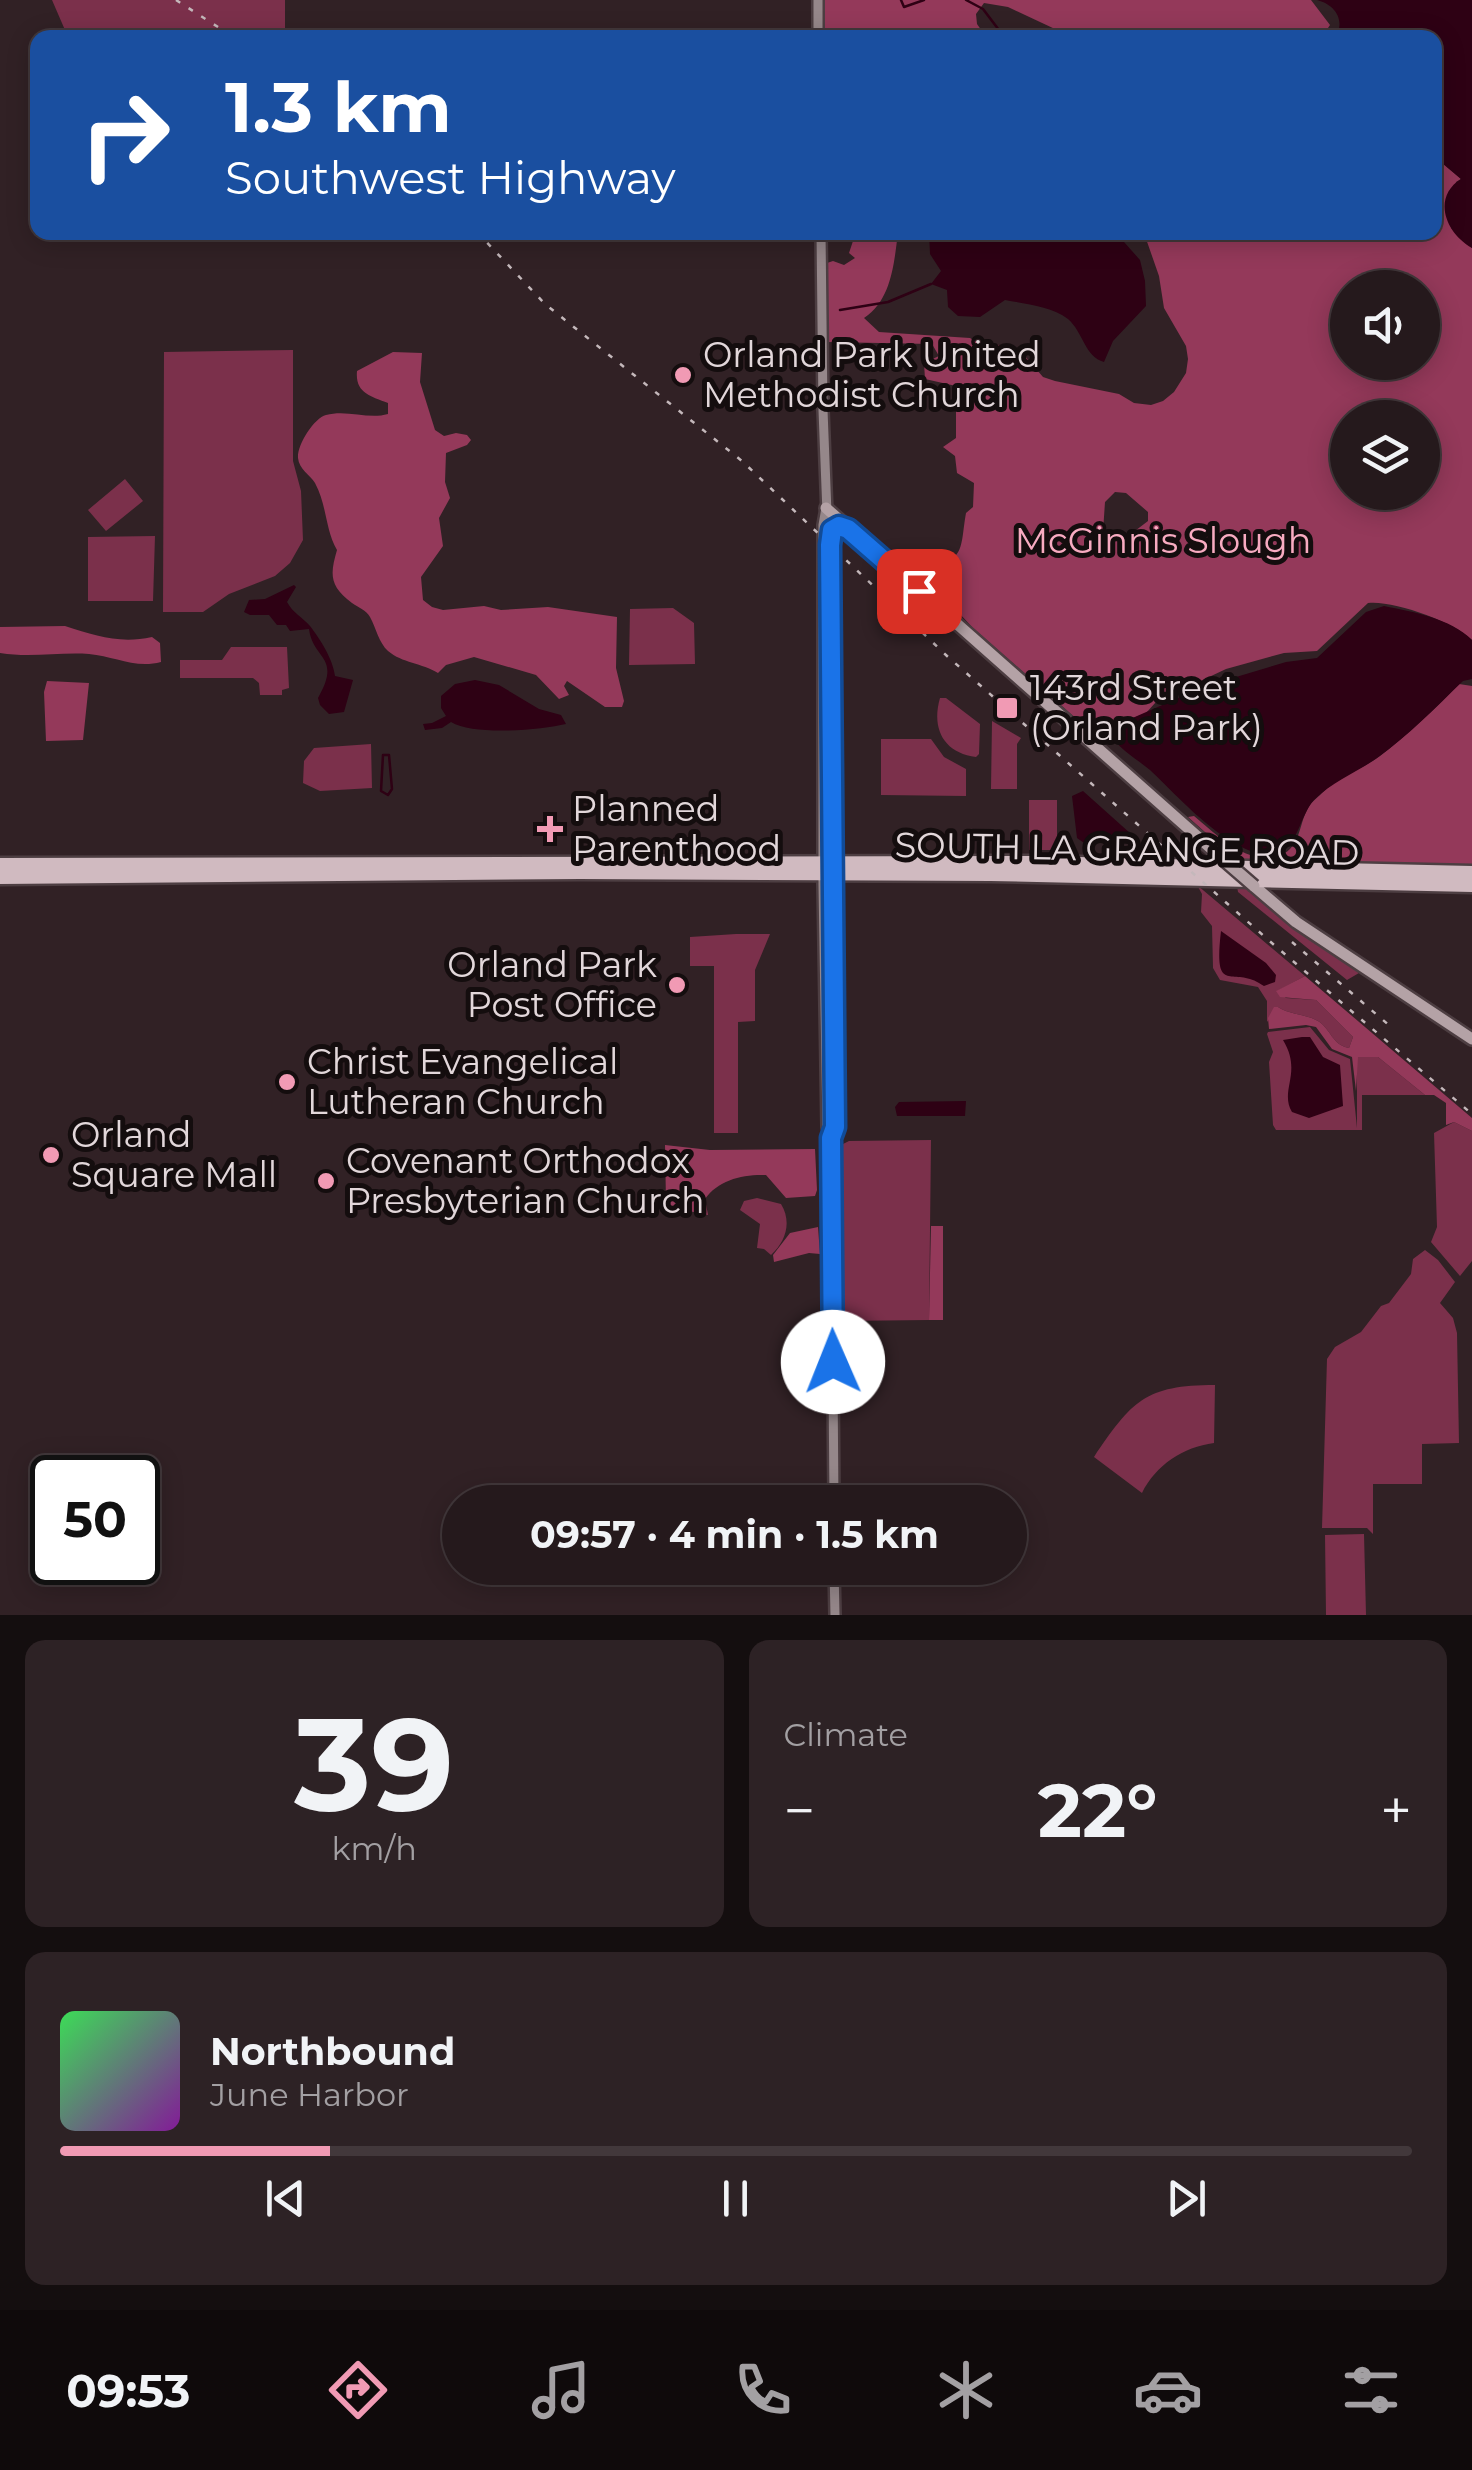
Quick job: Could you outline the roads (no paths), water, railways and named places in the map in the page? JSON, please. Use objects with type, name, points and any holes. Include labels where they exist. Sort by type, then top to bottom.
[{"type":"highway","name":"SOUTH LA GRANGE ROAD","points":[[0,877],[1072,863],[1472,873]]},
{"type":"highway","name":"SOUTH LA GRANGE ROAD","points":[[0,865],[828,868],[1472,885]]},
{"type":"main road","points":[[818,0],[818,30]]},
{"type":"main road","points":[[820,240],[830,539],[827,1127],[831,1138],[834,1485]]},
{"type":"main road","points":[[826,508],[1296,922],[1472,1039]]},
{"type":"main road","points":[[826,508],[823,526],[828,868]]},
{"type":"main road","points":[[830,539],[835,528],[848,529]]},
{"type":"main road","points":[[834,1585],[835,1615]]},
{"type":"waterway","points":[[901,0],[904,7],[924,0]]},
{"type":"waterway","points":[[966,0],[983,9],[999,30]]},
{"type":"waterway","points":[[840,310],[888,302],[931,284]]},
{"type":"waterway","points":[[383,755],[389,755],[392,789],[388,795],[381,791],[383,755]]},
{"type":"railway","points":[[176,0],[223,30]]},
{"type":"railway","points":[[485,240],[545,304],[742,461],[947,656],[1472,1114]]},
{"type":"railway","points":[[1292,942],[1390,1026]]},
{"type":"place","name":"Orland Park United Methodist Church","points":[[683,375]]},
{"type":"place","name":"143rd Street (Orland Park)","points":[[1007,708]]},
{"type":"place","name":"Planned Parenthood","points":[[550,829]]},
{"type":"place","name":"Orland Park Post Office","points":[[677,985]]},
{"type":"place","name":"Christ Evangelical Lutheran Church","points":[[287,1082]]},
{"type":"place","name":"Orland Square Mall","points":[[51,1155]]},
{"type":"place","name":"Covenant Orthodox Presbyterian Church","points":[[326,1181]]},
{"type":"park label","name":"McGinnis Slough","points":[[1163,541]]}]
